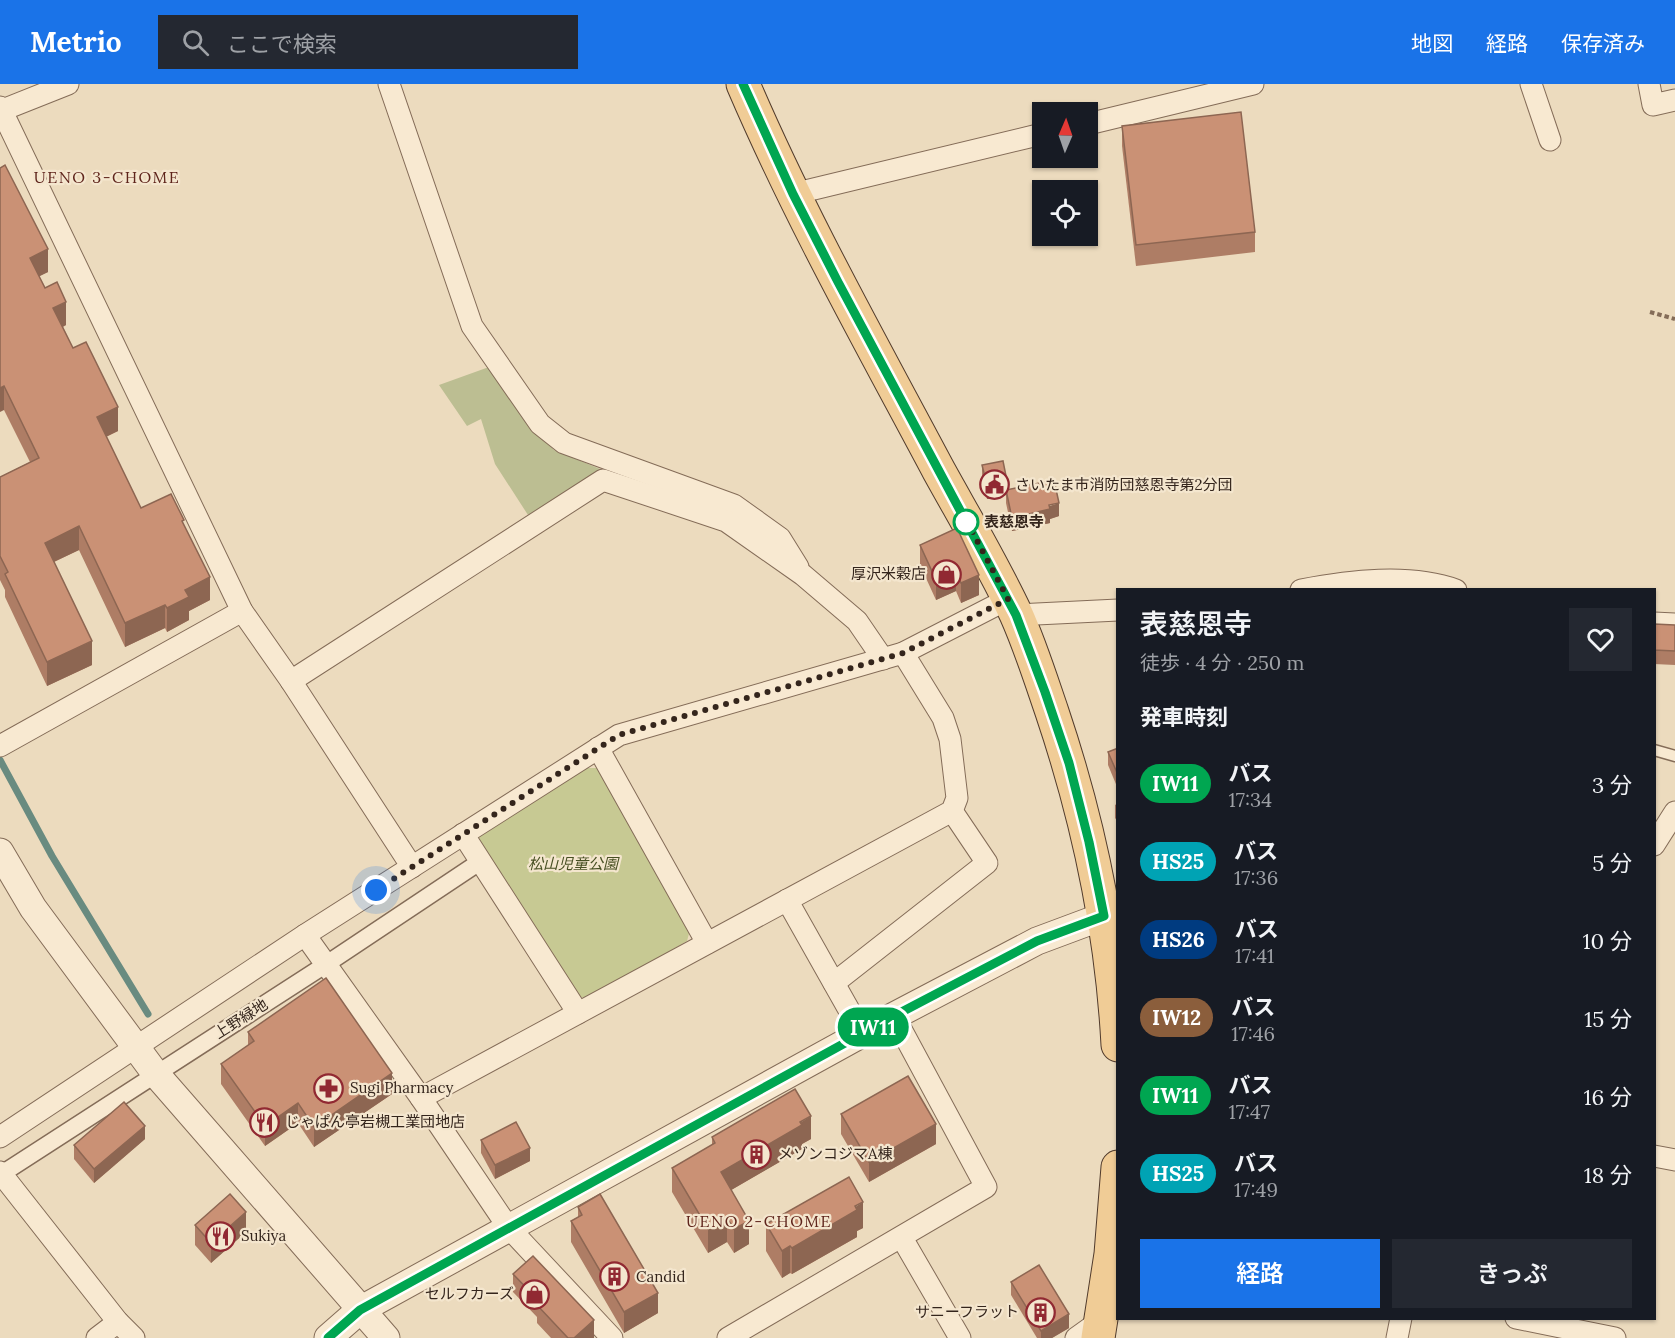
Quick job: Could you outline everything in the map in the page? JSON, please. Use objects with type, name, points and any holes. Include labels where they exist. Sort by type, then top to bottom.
[{"type":"main road","points":[[743,84],[793,194],[838,282],[1012,607],[1045,692],[1069,763],[1089,842],[1104,916],[1116,1022]]},
{"type":"main road","points":[[1106,1322],[1116,1192]]},
{"type":"street","points":[[68,84],[0,109],[242,611],[291,681],[412,867]]},
{"type":"street","points":[[389,84],[472,326],[540,424],[564,443],[734,505],[780,538],[803,575]]},
{"type":"street","points":[[1531,84],[1550,140]]},
{"type":"street","points":[[1649,84],[1653,105],[1675,100]]},
{"type":"street","points":[[1098,122],[1247,85]]},
{"type":"street","points":[[793,194],[1032,136]]},
{"type":"street","points":[[291,681],[603,480],[726,521],[803,575],[857,621],[883,659]]},
{"type":"street","points":[[1318,588],[1385,580],[1416,581],[1447,588]]},
{"type":"street","points":[[0,1137],[305,935],[619,735],[903,653],[1012,607],[1116,610]]},
{"type":"street","points":[[0,746],[242,611]]},
{"type":"street","points":[[1656,623],[1675,624]]},
{"type":"street","points":[[421,1098],[952,811],[957,798],[950,738],[943,718],[903,653]]},
{"type":"street","points":[[598,748],[707,943]]},
{"type":"street","points":[[834,983],[987,863],[952,811]]},
{"type":"street","points":[[1656,842],[1675,812]]},
{"type":"street","points":[[463,834],[578,1013]]},
{"type":"street","points":[[0,852],[33,908],[155,1073],[386,1338]]},
{"type":"street","name":"上野緑地","points":[[0,1173],[325,965],[481,861]]},
{"type":"street","points":[[787,900],[862,1033]]},
{"type":"street","points":[[328,1338],[360,1310],[862,1033],[1037,941],[1104,916]]},
{"type":"street","points":[[305,935],[421,1098],[508,1227],[612,1338]]},
{"type":"street","points":[[729,1338],[986,1188],[894,1016]]},
{"type":"street","points":[[1656,1156],[1675,1160]]},
{"type":"street","points":[[0,1173],[118,1322],[134,1338]]},
{"type":"street","points":[[902,1238],[960,1338]]},
{"type":"street","points":[[1397,1338],[1401,1320]]},
{"type":"street","points":[[1526,1320],[1615,1338]]},
{"type":"street","points":[[97,1338],[118,1322]]},
{"type":"street","points":[[1076,1338],[1106,1322]]},
{"type":"lane","points":[[1656,751],[1675,756]]},
{"type":"path","points":[[1650,312],[1675,319]]},
{"type":"green space","points":[[489,367],[526,420],[554,450],[605,471],[528,515],[495,464],[481,419],[467,426],[439,385]]},
{"type":"green space","name":"松山児童公園","points":[[583,768],[598,768],[690,930],[687,941],[590,998],[577,997],[481,849],[479,837]]},
{"type":"building","points":[[1241,112],[1255,232],[1136,245],[1122,126]]},
{"type":"building","points":[[5,165],[48,249],[30,258],[45,288],[57,282],[66,302],[53,308],[73,348],[86,342],[118,407],[97,417],[141,508],[171,494],[210,577],[185,590],[189,597],[167,608],[165,605],[125,623],[79,526],[45,543],[92,641],[47,662],[5,574],[8,572],[0,556],[0,477],[39,458],[4,386],[0,388],[0,168]]},
{"type":"building","points":[[1003,461],[1007,481],[987,485],[982,465]]},
{"type":"building","points":[[1054,480],[1059,503],[1049,505],[1050,509],[1012,518],[1006,490]]},
{"type":"building","points":[[957,528],[979,575],[961,583],[956,571],[936,580],[920,545]]},
{"type":"building","points":[[1656,624],[1675,625],[1675,651],[1656,650]]},
{"type":"building","points":[[1116,749],[1116,770],[1108,752]]},
{"type":"building","points":[[326,978],[392,1073],[314,1127],[298,1103],[265,1126],[221,1064],[254,1041],[248,1032]]},
{"type":"building","points":[[908,1076],[936,1124],[869,1162],[841,1114]]},
{"type":"building","points":[[795,1089],[811,1116],[800,1122],[802,1125],[721,1172],[749,1221],[734,1229],[727,1218],[708,1229],[672,1168],[715,1143],[712,1137]]},
{"type":"building","points":[[124,1102],[145,1126],[94,1169],[74,1145]]},
{"type":"building","points":[[516,1122],[530,1148],[495,1165],[481,1140]]},
{"type":"building","points":[[849,1177],[863,1202],[855,1206],[857,1210],[792,1248],[790,1246],[782,1251],[766,1224]]},
{"type":"building","points":[[230,1194],[246,1212],[211,1243],[195,1225]]},
{"type":"building","name":"Candid","points":[[600,1194],[658,1293],[624,1312],[571,1221],[582,1215],[578,1207]]},
{"type":"building","points":[[533,1256],[594,1320],[574,1338],[568,1338],[537,1305],[540,1302],[513,1274]]},
{"type":"building","name":"サニーフラット","points":[[1039,1265],[1069,1314],[1041,1331],[1011,1282]]},
{"type":"waterway","points":[[0,760],[52,856],[148,1014]]},
{"type":"bus line","name":"IW11","points":[[328,1338],[360,1310],[878,1024],[1037,941],[1104,916],[1089,842],[1069,763],[1016,615],[838,282],[793,194],[743,84]]},
{"type":"place","name":"さいたま市消防団慈恩寺第2分団","points":[[994,485]]},
{"type":"place","name":"表慈恩寺","points":[[966,522]]},
{"type":"place","name":"厚沢米穀店","points":[[947,574]]},
{"type":"place","name":"Sugi Pharmacy","points":[[329,1088]]},
{"type":"place","name":"じゃぱん亭岩槻工業団地店","points":[[264,1122]]},
{"type":"place","name":"メゾンコジマA棟","points":[[757,1154]]},
{"type":"place","name":"Sukiya","points":[[220,1236]]},
{"type":"place","name":"Candid","points":[[615,1277]]},
{"type":"place","name":"セルフカーズ","points":[[535,1294]]},
{"type":"place","name":"サニーフラット","points":[[1040,1312]]},
{"type":"district","name":"UENO 3-CHOME","points":[[107,177]]},
{"type":"district","name":"UENO 2-CHOME","points":[[759,1221]]},
{"type":"route","points":[[376,890],[619,735],[903,653],[1008,599],[963,514],[966,522]]}]
